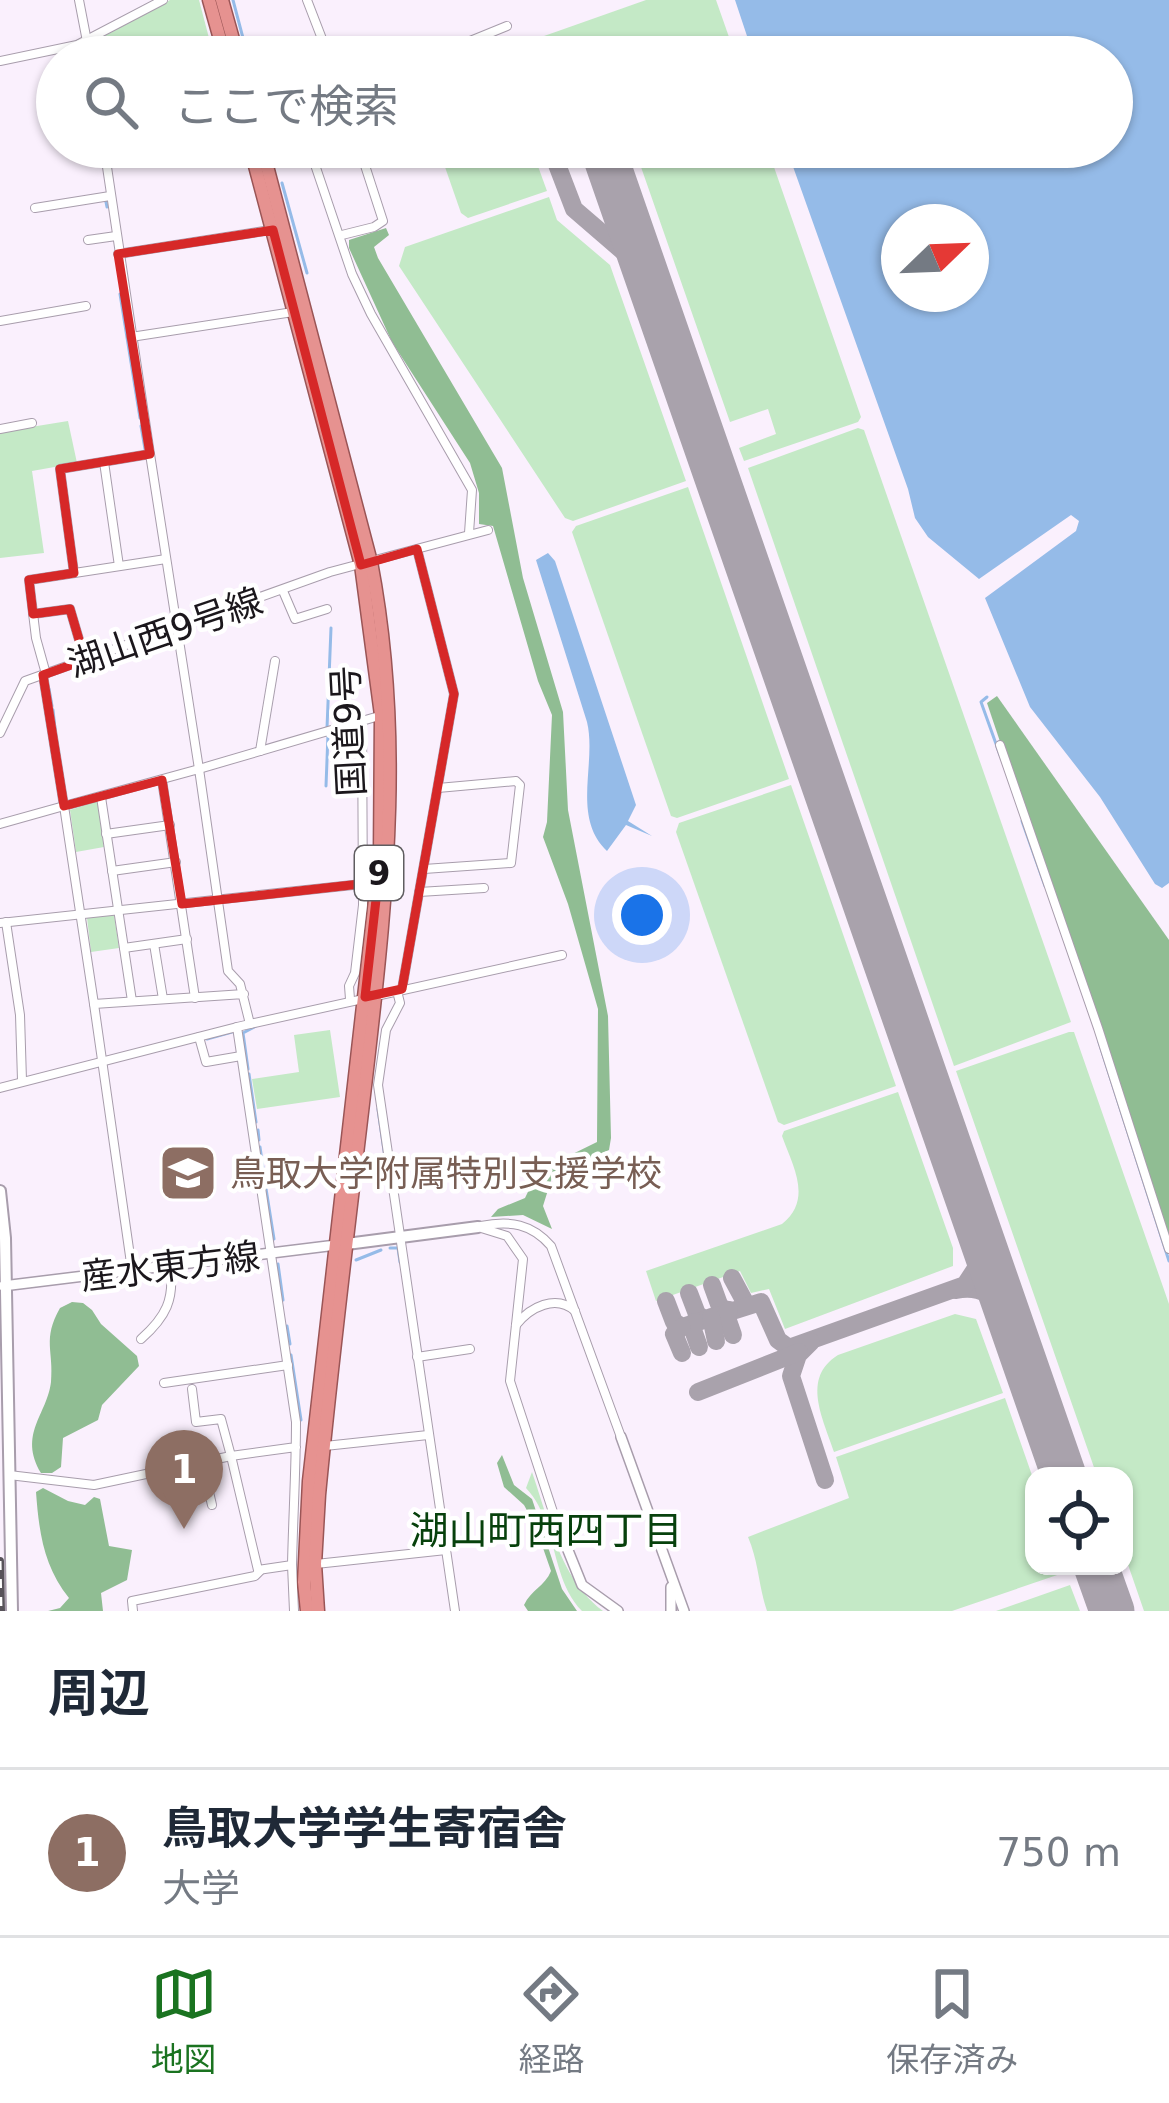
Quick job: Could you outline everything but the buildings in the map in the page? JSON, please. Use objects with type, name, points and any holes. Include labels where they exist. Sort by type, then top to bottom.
[{"type":"highway","points":[[209,0],[219,36]]},
{"type":"highway","points":[[222,0],[232,36]]},
{"type":"highway","name":"国道9号","points":[[256,168],[366,564],[381,716],[379,869],[323,1446],[315,1564],[318,1611]]},
{"type":"highway","name":"国道9号","points":[[267,168],[366,564],[386,670],[392,772],[364,997]]},
{"type":"highway","name":"国道9号","points":[[307,1611],[309,1481],[341,1245]]},
{"type":"main road","points":[[0,1191],[5,1238],[12,1611]]},
{"type":"main road","points":[[341,1245],[478,1227]]},
{"type":"street","points":[[80,0],[86,36]]},
{"type":"street","points":[[96,36],[163,0]]},
{"type":"street","points":[[307,0],[321,36]]},
{"type":"street","points":[[482,36],[507,26]]},
{"type":"street","points":[[0,61],[36,53]]},
{"type":"street","points":[[107,168],[227,971],[240,984],[250,1024]]},
{"type":"street","points":[[317,168],[370,314],[472,490],[469,533]]},
{"type":"street","points":[[342,235],[383,221],[366,168]]},
{"type":"street","points":[[35,208],[110,196]]},
{"type":"street","points":[[118,254],[272,230]]},
{"type":"street","points":[[88,240],[116,236]]},
{"type":"street","points":[[0,321],[86,306]]},
{"type":"street","points":[[131,337],[295,311]]},
{"type":"street","points":[[0,429],[32,423]]},
{"type":"street","points":[[74,573],[60,469],[151,454]]},
{"type":"street","points":[[104,462],[119,566]]},
{"type":"street","name":"湖山西9号線","points":[[0,733],[20,687],[44,675],[283,591],[488,530]]},
{"type":"street","points":[[417,549],[453,682],[400,1003],[386,1030],[378,1085],[455,1611]]},
{"type":"street","points":[[132,1270],[29,580],[166,559]]},
{"type":"street","points":[[283,591],[295,619],[327,609]]},
{"type":"street","points":[[33,614],[70,609],[85,660]]},
{"type":"street","points":[[260,751],[274,661]]},
{"type":"street","points":[[0,824],[381,716]]},
{"type":"street","points":[[362,721],[363,905],[356,973],[349,986],[364,997]]},
{"type":"street","points":[[1000,746],[1169,1249]]},
{"type":"street","points":[[162,780],[195,998]]},
{"type":"street","points":[[423,869],[512,863],[520,785],[438,788]]},
{"type":"street","points":[[100,797],[132,1001]]},
{"type":"street","points":[[106,835],[170,825]]},
{"type":"street","points":[[112,871],[176,862]]},
{"type":"street","points":[[362,868],[379,869]]},
{"type":"street","points":[[22,1080],[20,1016],[3,923],[362,884]]},
{"type":"street","points":[[419,892],[484,888]]},
{"type":"street","points":[[124,948],[187,939]]},
{"type":"street","points":[[154,944],[163,999]]},
{"type":"street","points":[[0,1088],[237,1027],[562,955]]},
{"type":"street","points":[[94,1004],[244,994]]},
{"type":"street","points":[[237,1027],[288,1365],[296,1447],[294,1611]]},
{"type":"street","points":[[199,1037],[206,1062],[241,1056]]},
{"type":"street","points":[[478,1227],[507,1223],[539,1233],[554,1250],[684,1611]]},
{"type":"street","points":[[478,1227],[507,1236],[522,1255],[524,1280],[510,1384],[582,1586],[618,1611]]},
{"type":"street","name":"産水東方線","points":[[3,1286],[341,1245]]},
{"type":"street","points":[[141,1339],[165,1317],[173,1288],[170,1265]]},
{"type":"street","points":[[515,1326],[524,1315],[571,1296]]},
{"type":"street","points":[[554,1303],[568,1305],[578,1316]]},
{"type":"street","points":[[417,1357],[470,1349]]},
{"type":"street","points":[[164,1383],[288,1365]]},
{"type":"street","points":[[192,1389],[196,1422],[221,1419],[261,1570]]},
{"type":"street","points":[[323,1446],[428,1435]]},
{"type":"street","points":[[8,1475],[94,1485],[296,1447]]},
{"type":"street","points":[[202,1462],[212,1505]]},
{"type":"street","points":[[315,1564],[446,1550]]},
{"type":"street","points":[[666,1560],[672,1589],[670,1611]]},
{"type":"street","points":[[133,1611],[132,1601],[292,1565]]},
{"type":"highlighted area","points":[[273,230],[361,565],[417,549],[454,694],[402,989],[365,997],[378,882],[182,904],[162,780],[64,806],[43,675],[85,660],[70,609],[33,614],[29,580],[74,573],[60,469],[150,454],[118,254]]},
{"type":"green space","points":[[170,0],[199,0],[208,36],[105,36]]},
{"type":"green space","points":[[646,0],[716,0],[729,36],[544,36]]},
{"type":"green space","points":[[445,168],[539,168],[547,191],[468,218],[461,213]]},
{"type":"green space","points":[[641,168],[774,168],[861,417],[858,422],[744,461],[739,448],[776,434],[768,409],[730,422]]},
{"type":"green space","points":[[549,197],[557,220],[610,265],[686,481],[573,521],[565,518],[399,266],[405,247]]},
{"type":"green space","points":[[386,228],[389,235],[374,247],[378,258],[502,468],[523,578],[563,712],[568,810],[608,1016],[611,1138],[609,1150],[553,1174],[543,1206],[552,1229],[523,1215],[491,1217],[525,1198],[538,1171],[597,1142],[598,1009],[543,837],[552,715],[493,526],[479,524],[479,493],[470,463],[392,342],[349,248],[349,240]]},
{"type":"green space","points":[[68,421],[77,463],[32,471],[44,553],[0,558],[0,432]]},
{"type":"green space","points":[[858,428],[864,430],[1071,1022],[954,1066],[748,468]]},
{"type":"green space","points":[[688,487],[789,779],[677,818],[671,816],[572,532],[576,526]]},
{"type":"green space","points":[[997,696],[1169,940],[1169,1243],[987,703]]},
{"type":"green space","points":[[791,785],[896,1086],[784,1125],[778,1122],[676,832],[679,823]]},
{"type":"green space","points":[[98,801],[104,847],[76,852],[70,810]]},
{"type":"green space","points":[[114,914],[119,948],[91,952],[87,918]]},
{"type":"green space","points":[[330,1030],[340,1097],[257,1109],[252,1079],[299,1072],[294,1035]]},
{"type":"green space","points":[[1074,1032],[1169,1304],[1169,1611],[1144,1611],[1132,1575],[1133,1467],[1094,1467],[956,1071]]},
{"type":"green space","points":[[898,1092],[953,1248],[953,1266],[785,1329],[769,1289],[751,1293],[740,1271],[656,1301],[646,1271],[782,1224],[791,1214],[799,1193],[784,1131]]},
{"type":"green space","points":[[72,1302],[92,1310],[137,1356],[139,1366],[102,1405],[98,1420],[63,1438],[61,1467],[41,1473],[32,1447],[51,1382],[51,1329],[60,1308]]},
{"type":"green space","points":[[955,1314],[976,1319],[1003,1393],[834,1452],[818,1399],[820,1375],[827,1364],[838,1355]]},
{"type":"green space","points":[[1005,1398],[1029,1467],[1025,1467],[1025,1575],[1057,1575],[952,1611],[767,1611],[748,1537],[849,1498],[836,1457]]},
{"type":"green space","points":[[502,1455],[514,1485],[532,1499],[562,1589],[577,1611],[528,1611],[524,1605],[551,1571],[524,1505],[504,1487],[497,1463]]},
{"type":"green space","points":[[532,1472],[566,1566],[603,1611],[582,1611],[564,1583],[544,1517],[526,1488]]},
{"type":"green space","points":[[43,1488],[85,1505],[94,1497],[100,1499],[109,1546],[132,1550],[127,1580],[101,1593],[103,1611],[48,1611],[60,1608],[69,1598],[44,1549],[36,1492]]},
{"type":"green space","points":[[1070,1585],[1080,1611],[996,1611]]},
{"type":"water","points":[[735,0],[1169,0],[1169,883],[1162,888],[1030,707],[985,598],[1076,531],[1079,521],[1071,515],[979,579],[928,537],[915,518],[793,168],[1133,168],[1133,36],[747,36]]},
{"type":"water","points":[[548,553],[555,561],[636,805],[628,821],[652,836],[626,825],[607,851],[596,837],[587,806],[587,722],[536,560]]},
{"type":"waterway","points":[[233,0],[242,36]]},
{"type":"waterway","points":[[282,183],[307,273]]},
{"type":"waterway","points":[[106,202],[107,207]]},
{"type":"waterway","points":[[120,294],[140,418]]},
{"type":"waterway","points":[[141,426],[145,449]]},
{"type":"waterway","points":[[327,728],[331,628]]},
{"type":"waterway","points":[[49,689],[52,706]]},
{"type":"waterway","points":[[987,697],[981,702],[1000,755]]},
{"type":"waterway","points":[[53,710],[55,729]]},
{"type":"waterway","points":[[326,786],[328,734]]},
{"type":"waterway","points":[[1022,821],[1045,886]]},
{"type":"waterway","points":[[248,1069],[243,1033],[256,1026]]},
{"type":"waterway","points":[[207,1039],[232,1032]]},
{"type":"waterway","points":[[1099,1042],[1169,1261]]},
{"type":"waterway","points":[[249,1074],[256,1122]]},
{"type":"waterway","points":[[378,1109],[387,1171]]},
{"type":"waterway","points":[[258,1130],[259,1140]]},
{"type":"waterway","points":[[260,1147],[263,1168]]},
{"type":"waterway","points":[[264,1176],[274,1239]]},
{"type":"waterway","points":[[390,1248],[398,1248],[400,1262]]},
{"type":"waterway","points":[[356,1260],[381,1250]]},
{"type":"waterway","points":[[278,1264],[283,1300]]},
{"type":"waterway","points":[[287,1326],[290,1344]]},
{"type":"waterway","points":[[291,1355],[301,1420]]},
{"type":"taxiway","points":[[558,168],[574,209],[639,265],[652,290]]},
{"type":"taxiway","points":[[666,1301],[674,1322],[682,1327],[761,1302],[778,1340],[789,1348],[965,1285],[982,1259],[979,1229]]},
{"type":"taxiway","points":[[732,1278],[746,1304]]},
{"type":"taxiway","points":[[712,1285],[720,1307],[727,1310]]},
{"type":"taxiway","points":[[956,1290],[987,1294],[1009,1318]]},
{"type":"taxiway","points":[[689,1293],[704,1319]]},
{"type":"taxiway","points":[[729,1310],[726,1315],[733,1335]]},
{"type":"taxiway","points":[[711,1317],[716,1341]]},
{"type":"taxiway","points":[[694,1322],[699,1347]]},
{"type":"taxiway","points":[[682,1327],[674,1334],[682,1353]]},
{"type":"taxiway","points":[[811,1342],[798,1355],[791,1376],[825,1480]]},
{"type":"taxiway","points":[[698,1392],[799,1352]]},
{"type":"runway","points":[[609,168],[1061,1467]]},
{"type":"runway","points":[[1099,1575],[1112,1611]]},
{"type":"railway","points":[[0,1561],[1,1611]]},
{"type":"place","name":"鳥取大学附属特別支援学校","points":[[188,1173]]},
{"type":"place","name":"鳥取大学学生寄宿舎","points":[[184,1529]]},
{"type":"district","name":"湖山町西四丁目","points":[[546,1530]]}]
